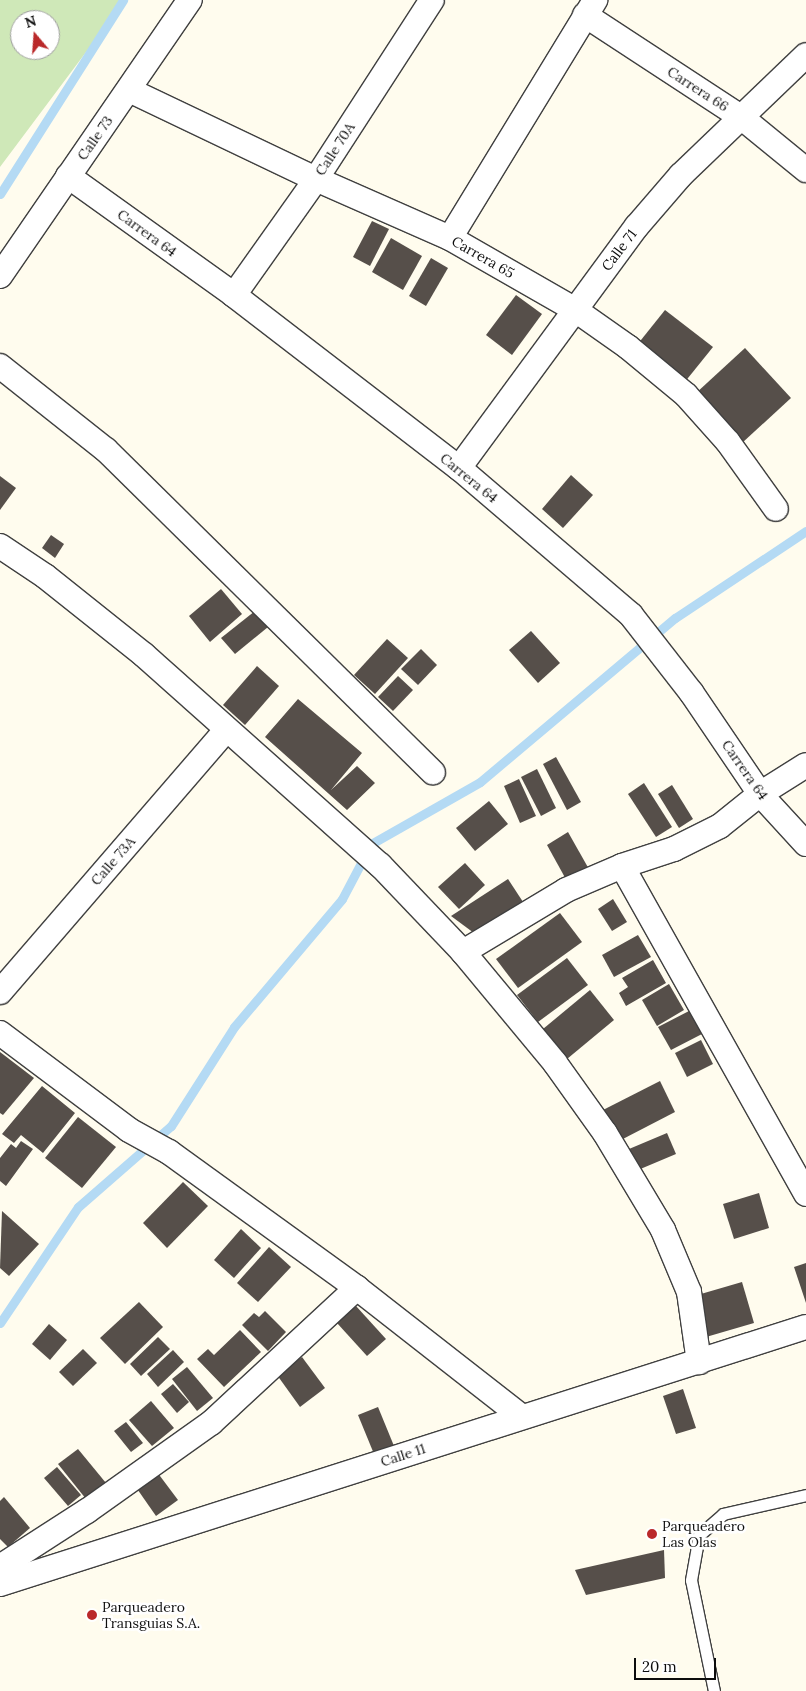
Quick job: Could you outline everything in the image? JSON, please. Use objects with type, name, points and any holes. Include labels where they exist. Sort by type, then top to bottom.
[{"type":"street","name":"Calle 73","points":[[0,276],[190,0]]},
{"type":"street","name":"Calle 70A","points":[[234,295],[316,179],[432,0]]},
{"type":"street","name":"Carrera 66","points":[[590,7],[741,117],[806,170]]},
{"type":"street","points":[[450,238],[590,7]]},
{"type":"street","name":"Calle 71","points":[[459,468],[574,309],[637,226],[681,175],[806,55]]},
{"type":"street","name":"Carrera 65","points":[[129,90],[316,179],[450,238],[574,309],[628,347],[686,395],[728,442],[776,509]]},
{"type":"street","name":"Carrera 64","points":[[68,176],[234,295],[459,468],[631,615],[664,657],[760,794],[806,844]]},
{"type":"street","points":[[0,366],[106,450],[433,772]]},
{"type":"street","points":[[0,546],[45,576],[144,655],[226,730],[380,865],[463,952],[566,1079],[605,1134],[663,1230],[689,1292],[699,1362]]},
{"type":"street","name":"Calle 73A","points":[[0,992],[226,730]]},
{"type":"street","points":[[463,952],[566,890],[622,866],[674,849],[720,826],[760,794],[806,765]]},
{"type":"street","points":[[622,866],[806,1194]]},
{"type":"street","points":[[0,1033],[129,1130],[169,1152],[357,1288],[521,1416]]},
{"type":"street","points":[[0,1567],[87,1511],[211,1422],[357,1288]]},
{"type":"street","name":"Calle 11","points":[[0,1584],[521,1416],[699,1362],[806,1327]]},
{"type":"lane","points":[[714,1691],[691,1580],[699,1535],[723,1514],[806,1495]]},
{"type":"green space","points":[[0,0],[125,0],[0,167]]},
{"type":"building","points":[[372,221],[389,229],[370,266],[353,257]]},
{"type":"building","points":[[391,238],[422,256],[403,290],[372,272]]},
{"type":"building","points":[[431,258],[448,268],[426,306],[409,296]]},
{"type":"building","points":[[516,295],[542,314],[512,355],[486,335]]},
{"type":"building","points":[[665,310],[713,347],[684,383],[637,345]]},
{"type":"building","points":[[745,348],[791,398],[742,443],[695,394]]},
{"type":"building","points":[[571,475],[593,495],[563,528],[542,509]]},
{"type":"building","points":[[0,476],[16,488],[0,510]]},
{"type":"building","points":[[51,535],[64,544],[55,558],[42,548]]},
{"type":"building","points":[[221,589],[242,614],[210,642],[189,616]]},
{"type":"building","points":[[255,611],[268,627],[235,654],[221,638]]},
{"type":"building","points":[[531,631],[560,663],[538,683],[509,650]]},
{"type":"building","points":[[387,639],[408,658],[375,694],[354,675]]},
{"type":"building","points":[[421,649],[437,665],[418,685],[401,669]]},
{"type":"building","points":[[257,666],[279,686],[245,725],[223,705]]},
{"type":"building","points":[[398,676],[413,690],[393,711],[378,697]]},
{"type":"building","points":[[298,699],[362,753],[331,790],[357,766],[375,783],[347,810],[265,737]]},
{"type":"building","points":[[556,757],[581,802],[567,810],[543,764]]},
{"type":"building","points":[[537,769],[556,808],[541,816],[521,777]]},
{"type":"building","points":[[519,779],[536,816],[520,823],[504,786]]},
{"type":"building","points":[[644,783],[672,827],[656,837],[628,794]]},
{"type":"building","points":[[672,785],[693,819],[679,828],[658,794]]},
{"type":"building","points":[[489,801],[508,824],[475,851],[456,828]]},
{"type":"building","points":[[568,832],[590,871],[568,883],[547,845]]},
{"type":"building","points":[[465,863],[485,885],[459,909],[438,887]]},
{"type":"building","points":[[508,879],[525,905],[478,936],[451,916]]},
{"type":"building","points":[[613,899],[627,922],[612,931],[598,909]]},
{"type":"building","points":[[560,913],[582,942],[518,988],[496,959]]},
{"type":"building","points":[[638,935],[651,957],[614,977],[602,955]]},
{"type":"building","points":[[567,958],[588,985],[538,1022],[517,995]]},
{"type":"building","points":[[653,960],[666,983],[626,1006],[619,993],[628,987],[622,978]]},
{"type":"building","points":[[669,984],[684,1010],[657,1026],[642,1000]]},
{"type":"building","points":[[590,990],[614,1020],[567,1059],[543,1029]]},
{"type":"building","points":[[689,1011],[702,1034],[671,1050],[658,1027]]},
{"type":"building","points":[[701,1040],[713,1064],[687,1077],[675,1053]]},
{"type":"building","points":[[0,1052],[34,1078],[3,1115],[0,1113]]},
{"type":"building","points":[[660,1081],[675,1112],[619,1141],[603,1110]]},
{"type":"building","points":[[42,1086],[75,1113],[43,1153],[21,1135],[14,1143],[2,1134]]},
{"type":"building","points":[[78,1117],[116,1147],[82,1188],[45,1158]]},
{"type":"building","points":[[667,1133],[676,1154],[638,1170],[629,1149]]},
{"type":"building","points":[[21,1141],[33,1149],[6,1186],[0,1181],[0,1158],[11,1144],[16,1148]]},
{"type":"building","points":[[183,1182],[208,1206],[167,1248],[143,1223]]},
{"type":"building","points":[[759,1193],[769,1228],[734,1239],[723,1204]]},
{"type":"building","points":[[2,1211],[39,1244],[9,1276],[0,1268]]},
{"type":"building","points":[[241,1229],[261,1248],[234,1278],[214,1260]]},
{"type":"building","points":[[269,1247],[291,1267],[258,1302],[237,1283]]},
{"type":"building","points":[[806,1263],[806,1303],[794,1267]]},
{"type":"building","points":[[742,1282],[754,1323],[706,1337],[694,1296]]},
{"type":"building","points":[[139,1302],[163,1327],[125,1364],[100,1338]]},
{"type":"building","points":[[356,1306],[386,1339],[367,1356],[337,1323]]},
{"type":"building","points":[[265,1311],[286,1332],[268,1351],[242,1325],[254,1313],[259,1317]]},
{"type":"building","points":[[49,1324],[67,1340],[50,1360],[32,1344]]},
{"type":"building","points":[[240,1330],[261,1352],[224,1387],[197,1359],[208,1349],[214,1355]]},
{"type":"building","points":[[158,1337],[170,1349],[141,1376],[130,1364]]},
{"type":"building","points":[[83,1349],[97,1363],[73,1386],[59,1372]]},
{"type":"building","points":[[173,1350],[184,1362],[158,1387],[147,1374]]},
{"type":"building","points":[[302,1357],[325,1388],[300,1407],[277,1375]]},
{"type":"building","points":[[187,1367],[213,1398],[197,1411],[172,1379]]},
{"type":"building","points":[[173,1384],[189,1402],[177,1413],[161,1394]]},
{"type":"building","points":[[683,1389],[696,1428],[676,1434],[663,1396]]},
{"type":"building","points":[[151,1401],[174,1428],[152,1446],[129,1420]]},
{"type":"building","points":[[378,1407],[394,1446],[374,1454],[358,1415]]},
{"type":"building","points":[[126,1422],[143,1443],[131,1452],[114,1431]]},
{"type":"building","points":[[78,1449],[106,1483],[86,1499],[58,1464]]},
{"type":"building","points":[[57,1467],[81,1495],[68,1506],[44,1478]]},
{"type":"building","points":[[154,1468],[178,1500],[156,1516],[133,1483]]},
{"type":"building","points":[[4,1497],[30,1528],[8,1547],[0,1539],[0,1501]]},
{"type":"building","points":[[664,1550],[665,1578],[586,1595],[575,1570]]},
{"type":"waterway","points":[[0,194],[123,0]]},
{"type":"waterway","points":[[0,1323],[78,1207],[171,1126],[234,1027],[342,899],[371,844],[480,782],[675,618],[806,531]]},
{"type":"place","name":"Parqueadero Las Olas","points":[[652,1534]]},
{"type":"place","name":"Parqueadero Transguias S.A.","points":[[92,1615]]}]
